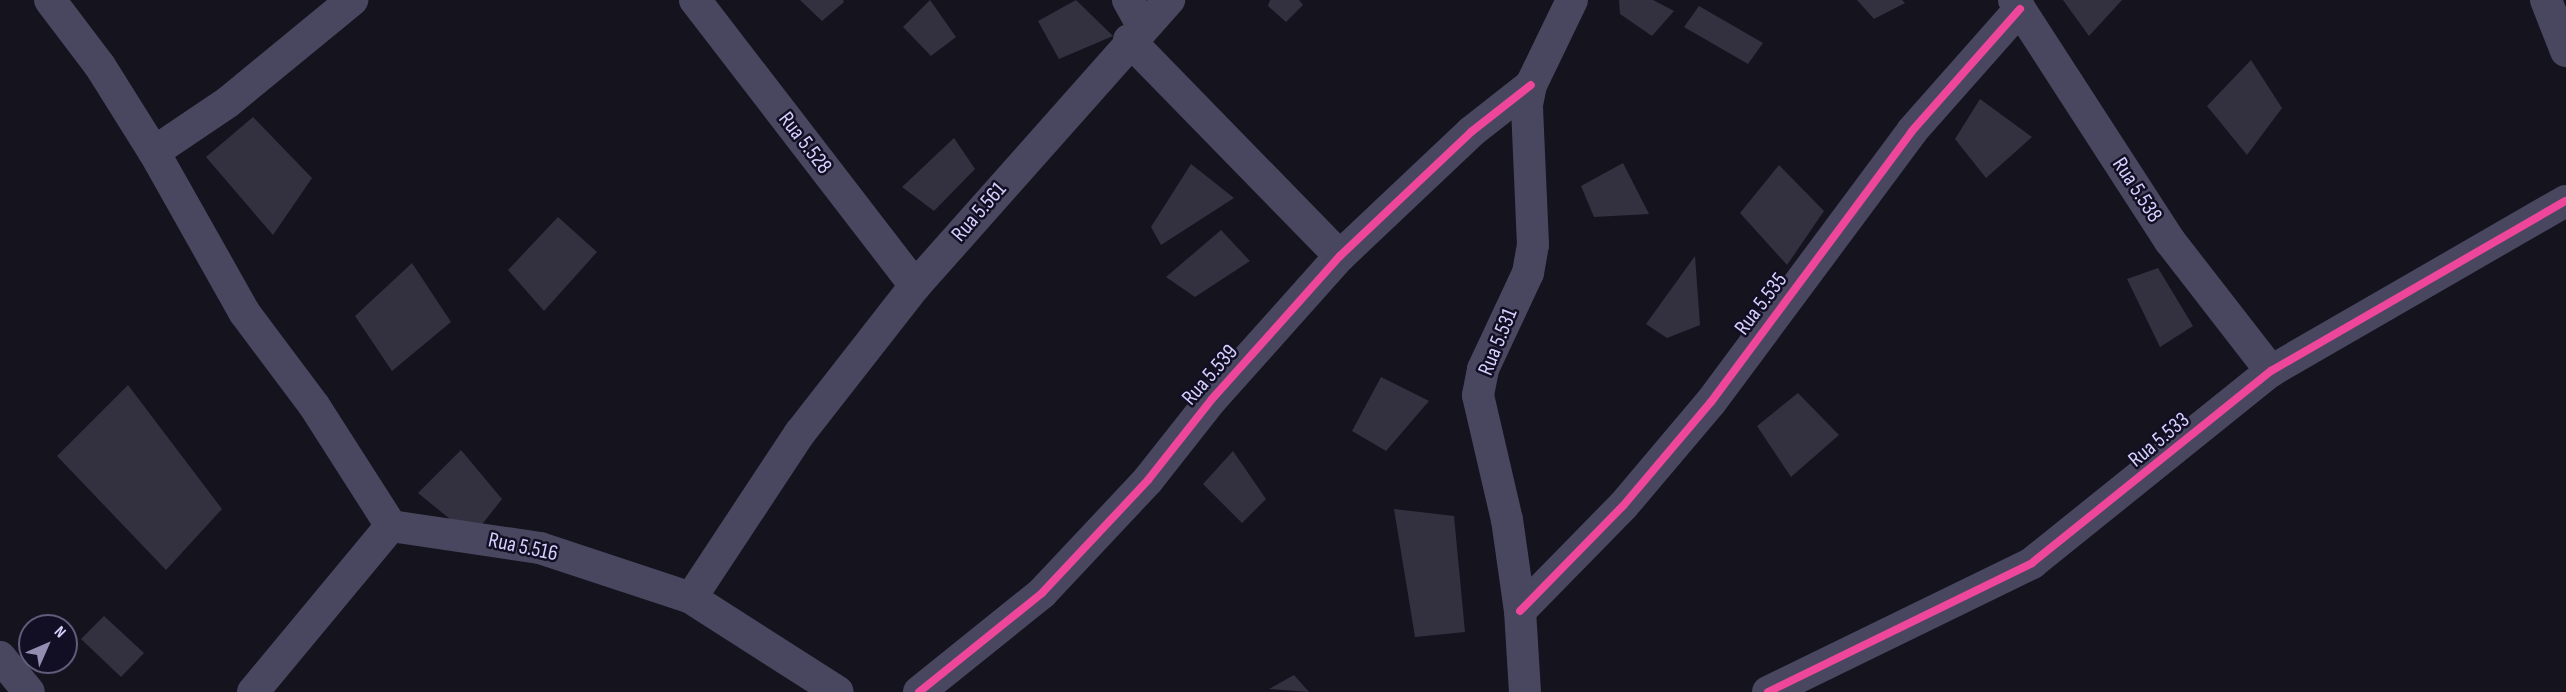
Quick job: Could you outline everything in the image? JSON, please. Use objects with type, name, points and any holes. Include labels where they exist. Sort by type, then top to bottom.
[{"type":"street","points":[[50,0],[100,66],[154,152],[244,312],[315,407],[391,526],[253,692]]},
{"type":"street","points":[[154,152],[228,102],[352,0]]},
{"type":"street","name":"Rua 5.528","points":[[694,0],[915,286]]},
{"type":"street","name":"Rua 5.561","points":[[691,598],[800,433],[915,286],[1133,22],[1169,0]]},
{"type":"street","name":"Rua 5.531","points":[[1525,692],[1520,611],[1507,520],[1478,395],[1484,369],[1528,273],[1533,245],[1527,105],[1532,85],[1572,0]]},
{"type":"street","points":[[2546,0],[2566,51]]},
{"type":"street","name":"Rua 5.538","points":[[2017,4],[2170,241],[2271,371]]},
{"type":"street","name":"Rua 5.535","points":[[1520,611],[1623,507],[1704,411],[1912,131],[2017,4]]},
{"type":"street","points":[[1133,22],[1340,256]]},
{"type":"street","name":"Rua 5.539","points":[[919,692],[1042,593],[1148,480],[1212,399],[1340,256],[1471,132],[1532,85]]},
{"type":"street","name":"Rua 5.533","points":[[1768,692],[2032,563],[2271,371],[2566,201]]},
{"type":"street","name":"Rua 5.516","points":[[391,526],[540,548],[691,598],[838,692]]},
{"type":"street","points":[[0,657],[29,692]]},
{"type":"building","points":[[800,0],[843,0],[844,2],[822,21]]},
{"type":"building","points":[[930,0],[956,37],[931,56],[903,27]]},
{"type":"building","points":[[1076,0],[1113,36],[1059,59],[1038,21]]},
{"type":"building","points":[[1270,0],[1299,0],[1303,5],[1286,22],[1268,6]]},
{"type":"building","points":[[1619,0],[1653,0],[1674,11],[1652,36],[1620,14]]},
{"type":"building","points":[[1857,0],[1902,0],[1905,3],[1874,19]]},
{"type":"building","points":[[2063,0],[2122,0],[2089,36]]},
{"type":"building","points":[[1699,6],[1763,43],[1748,64],[1684,27]]},
{"type":"building","points":[[2251,60],[2282,108],[2247,155],[2207,106]]},
{"type":"building","points":[[1980,99],[2032,137],[1986,178],[1955,139]]},
{"type":"building","points":[[253,117],[312,178],[273,235],[206,157]]},
{"type":"building","points":[[954,138],[975,169],[934,211],[902,187]]},
{"type":"building","points":[[1623,163],[1649,214],[1594,217],[1581,186]]},
{"type":"building","points":[[1191,164],[1234,198],[1161,245],[1151,227]]},
{"type":"building","points":[[1779,165],[1824,211],[1787,265],[1740,213]]},
{"type":"building","points":[[558,217],[597,252],[544,311],[508,270]]},
{"type":"building","points":[[1221,230],[1250,261],[1195,297],[1166,277]]},
{"type":"building","points":[[1695,256],[1700,325],[1667,338],[1646,324]]},
{"type":"building","points":[[412,263],[451,322],[392,371],[355,316]]},
{"type":"building","points":[[2158,268],[2193,326],[2160,347],[2127,279]]},
{"type":"building","points":[[1381,377],[1429,401],[1386,451],[1352,431]]},
{"type":"building","points":[[128,385],[222,509],[166,570],[57,456]]},
{"type":"building","points":[[1798,393],[1839,435],[1791,477],[1757,426]]},
{"type":"building","points":[[461,450],[502,499],[472,537],[418,493]]},
{"type":"building","points":[[1233,451],[1266,499],[1242,523],[1203,484]]},
{"type":"building","points":[[1394,509],[1454,516],[1465,632],[1415,637]]},
{"type":"building","points":[[104,616],[144,653],[121,677],[81,639]]},
{"type":"building","points":[[1294,675],[1309,692],[1269,689]]},
{"type":"cycle path","points":[[1520,611],[1623,506],[1711,402],[1912,131],[2020,9]]},
{"type":"cycle path","points":[[919,692],[1042,593],[1148,480],[1212,399],[1340,256],[1471,132],[1531,85]]},
{"type":"cycle path","points":[[1768,692],[2032,563],[2271,371],[2566,201]]}]
